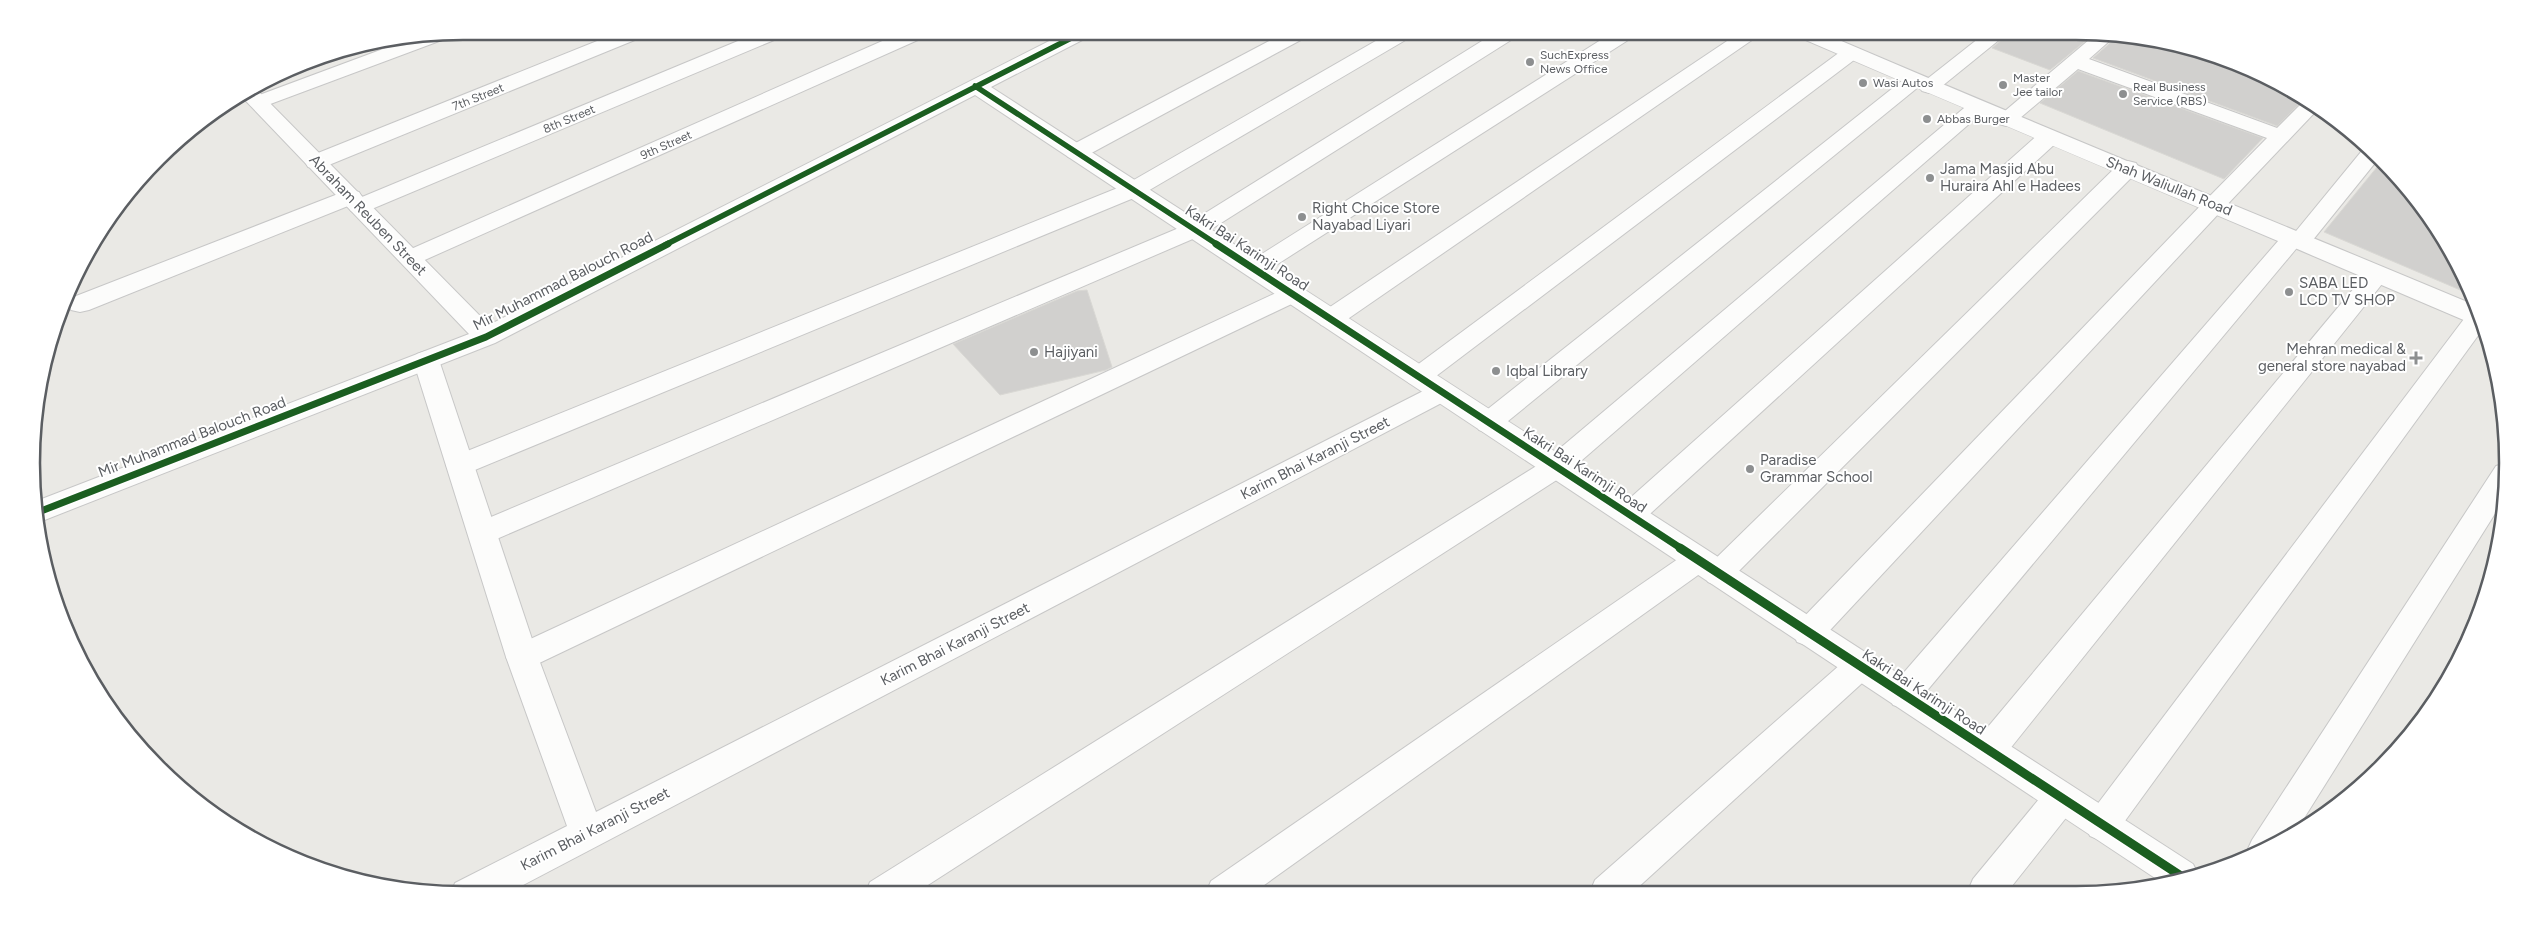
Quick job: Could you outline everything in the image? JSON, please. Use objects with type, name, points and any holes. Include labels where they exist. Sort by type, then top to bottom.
[{"type":"street","name":"7th Street","points":[[316,162],[618,40]]},
{"type":"street","name":"8th Street","points":[[80,304],[355,202],[757,40]]},
{"type":"street","name":"9th Street","points":[[410,258],[902,40]]},
{"type":"street","name":"Mir Muhammad Balouch Road","points":[[43,510],[486,336],[1067,40]]},
{"type":"street","points":[[1076,152],[1285,40]]},
{"type":"street","points":[[460,465],[1133,190],[1391,40]]},
{"type":"street","points":[[482,533],[1194,230],[1498,40]]},
{"type":"street","points":[[1254,269],[1615,40]]},
{"type":"street","points":[[1330,319],[1742,40]]},
{"type":"street","name":"Shah Waliullah Road","points":[[1821,40],[2048,138],[2128,168],[2472,314]]},
{"type":"street","points":[[1488,423],[1922,84],[1987,40]]},
{"type":"street","points":[[2006,120],[2099,41]]},
{"type":"street","points":[[254,98],[412,44]]},
{"type":"street","name":"Karim Bhai Karanji Street","points":[[485,886],[1430,384],[1851,53]]},
{"type":"street","points":[[2075,61],[2280,136]]},
{"type":"street","name":"Kakri Bai Karimji Road","points":[[975,86],[2177,874]]},
{"type":"street","name":"Abraham Reuben Street","points":[[254,98],[486,336]]},
{"type":"street","points":[[896,886],[1556,467],[1977,107]]},
{"type":"street","points":[[1808,633],[2307,109]]},
{"type":"street","points":[[1630,515],[2048,138]]},
{"type":"street","points":[[1904,695],[2368,158]]},
{"type":"street","points":[[1234,886],[1708,567],[2128,168]]},
{"type":"street","points":[[1988,750],[2378,274]]},
{"type":"street","points":[[522,657],[1292,294]]},
{"type":"street","points":[[2102,825],[2476,325]]},
{"type":"street","points":[[426,360],[522,657],[587,833]]},
{"type":"street","points":[[2273,837],[2498,485]]},
{"type":"street","points":[[1615,886],[1860,666]]},
{"type":"street","points":[[1990,886],[2061,798]]},
{"type":"building","points":[[2001,40],[2086,40],[2050,70],[1992,48]]},
{"type":"building","points":[[2111,42],[2159,48],[2212,62],[2238,72],[2299,104],[2277,126],[2093,58]]},
{"type":"building","points":[[2078,71],[2263,138],[2224,179],[2040,103]]},
{"type":"building","points":[[2377,167],[2412,205],[2428,228],[2462,291],[2324,232]]},
{"type":"building","name":"Hajiyani","points":[[1087,290],[1112,367],[1106,370],[1000,395],[953,344],[1077,291]]},
{"type":"cycle path","points":[[43,510],[486,337],[1067,40]]},
{"type":"cycle path","points":[[975,86],[2178,874]]},
{"type":"place","name":"SuchExpress News Office","points":[[1530,62]]},
{"type":"place","name":"Wasi Autos","points":[[1863,83]]},
{"type":"place","name":"Master Jee tailor","points":[[2003,85]]},
{"type":"place","name":"Real Business Service (RBS)","points":[[2123,94]]},
{"type":"place","name":"Abbas Burger","points":[[1927,119]]},
{"type":"place","name":"Jama Masjid Abu Huraira Ahl e Hadees","points":[[1930,178]]},
{"type":"place","name":"Right Choice Store Nayabad Liyari","points":[[1302,217]]},
{"type":"place","name":"SABA LED LCD TV SHOP","points":[[2289,292]]},
{"type":"place","name":"Hajiyani","points":[[1034,352]]},
{"type":"place","name":"Mehran medical & general store nayabad","points":[[2416,358]]},
{"type":"place","name":"Iqbal Library","points":[[1496,371]]},
{"type":"place","name":"Paradise Grammar School","points":[[1750,469]]}]
